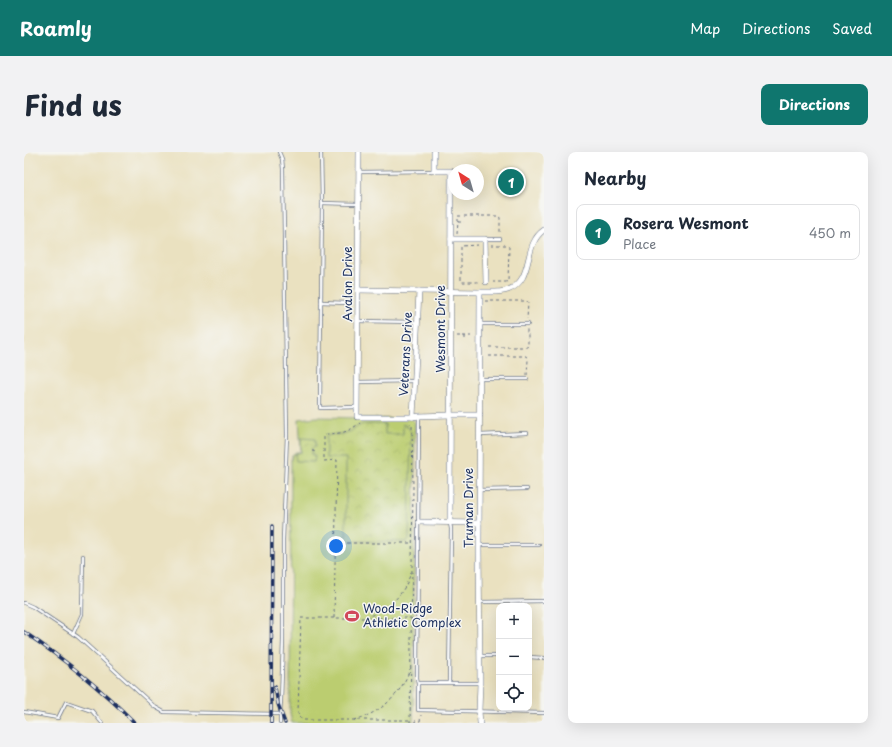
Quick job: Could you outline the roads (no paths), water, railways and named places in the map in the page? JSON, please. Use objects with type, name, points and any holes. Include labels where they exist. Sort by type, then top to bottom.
[{"type":"street","name":"Avalon Drive","points":[[358,152],[357,417],[416,416]]},
{"type":"street","points":[[434,152],[434,171]]},
{"type":"street","name":"Wesmont Drive","points":[[434,171],[451,171],[450,522]]},
{"type":"street","points":[[358,290],[419,292],[497,292],[508,290],[523,278],[535,238],[544,230]]},
{"type":"street","points":[[451,239],[485,239],[486,282]]},
{"type":"street","name":"Veterans Drive","points":[[416,416],[415,381],[419,292]]},
{"type":"street","name":"Truman Drive","points":[[480,292],[480,723]]},
{"type":"street","points":[[416,416],[480,415]]},
{"type":"street","points":[[418,522],[479,523]]},
{"type":"lane","points":[[279,152],[282,159],[283,169],[287,435],[283,540],[282,700],[280,723]]},
{"type":"lane","points":[[321,152],[322,204],[320,408],[357,407]]},
{"type":"lane","points":[[358,172],[434,171]]},
{"type":"lane","points":[[322,204],[358,204]]},
{"type":"lane","points":[[485,239],[500,239]]},
{"type":"lane","points":[[321,302],[347,303]]},
{"type":"lane","points":[[358,321],[418,322]]},
{"type":"lane","points":[[480,324],[527,324]]},
{"type":"lane","points":[[480,379],[527,379]]},
{"type":"lane","points":[[357,382],[415,381]]},
{"type":"lane","points":[[416,416],[418,522],[418,710],[544,712]]},
{"type":"lane","points":[[480,434],[527,433]]},
{"type":"lane","points":[[479,490],[527,489]]},
{"type":"lane","points":[[449,682],[450,522]]},
{"type":"lane","points":[[479,545],[539,545]]},
{"type":"lane","points":[[73,634],[82,614],[83,556]]},
{"type":"lane","points":[[479,602],[543,601]]},
{"type":"lane","points":[[24,603],[33,607],[78,637],[155,707],[164,712],[280,714]]},
{"type":"lane","points":[[480,656],[496,656]]},
{"type":"lane","points":[[532,657],[544,658]]},
{"type":"lane","points":[[418,683],[480,683]]},
{"type":"lane","points":[[24,712],[58,718],[66,702],[92,710],[102,723]]},
{"type":"railway","points":[[271,723],[272,526]]},
{"type":"railway","points":[[24,632],[82,675],[135,723]]},
{"type":"railway","points":[[275,687],[278,704],[285,723]]},
{"type":"place","name":"Rosera Wesmont","points":[[511,182]]},
{"type":"place","name":"Wood-Ridge Athletic Complex","points":[[352,616]]}]
